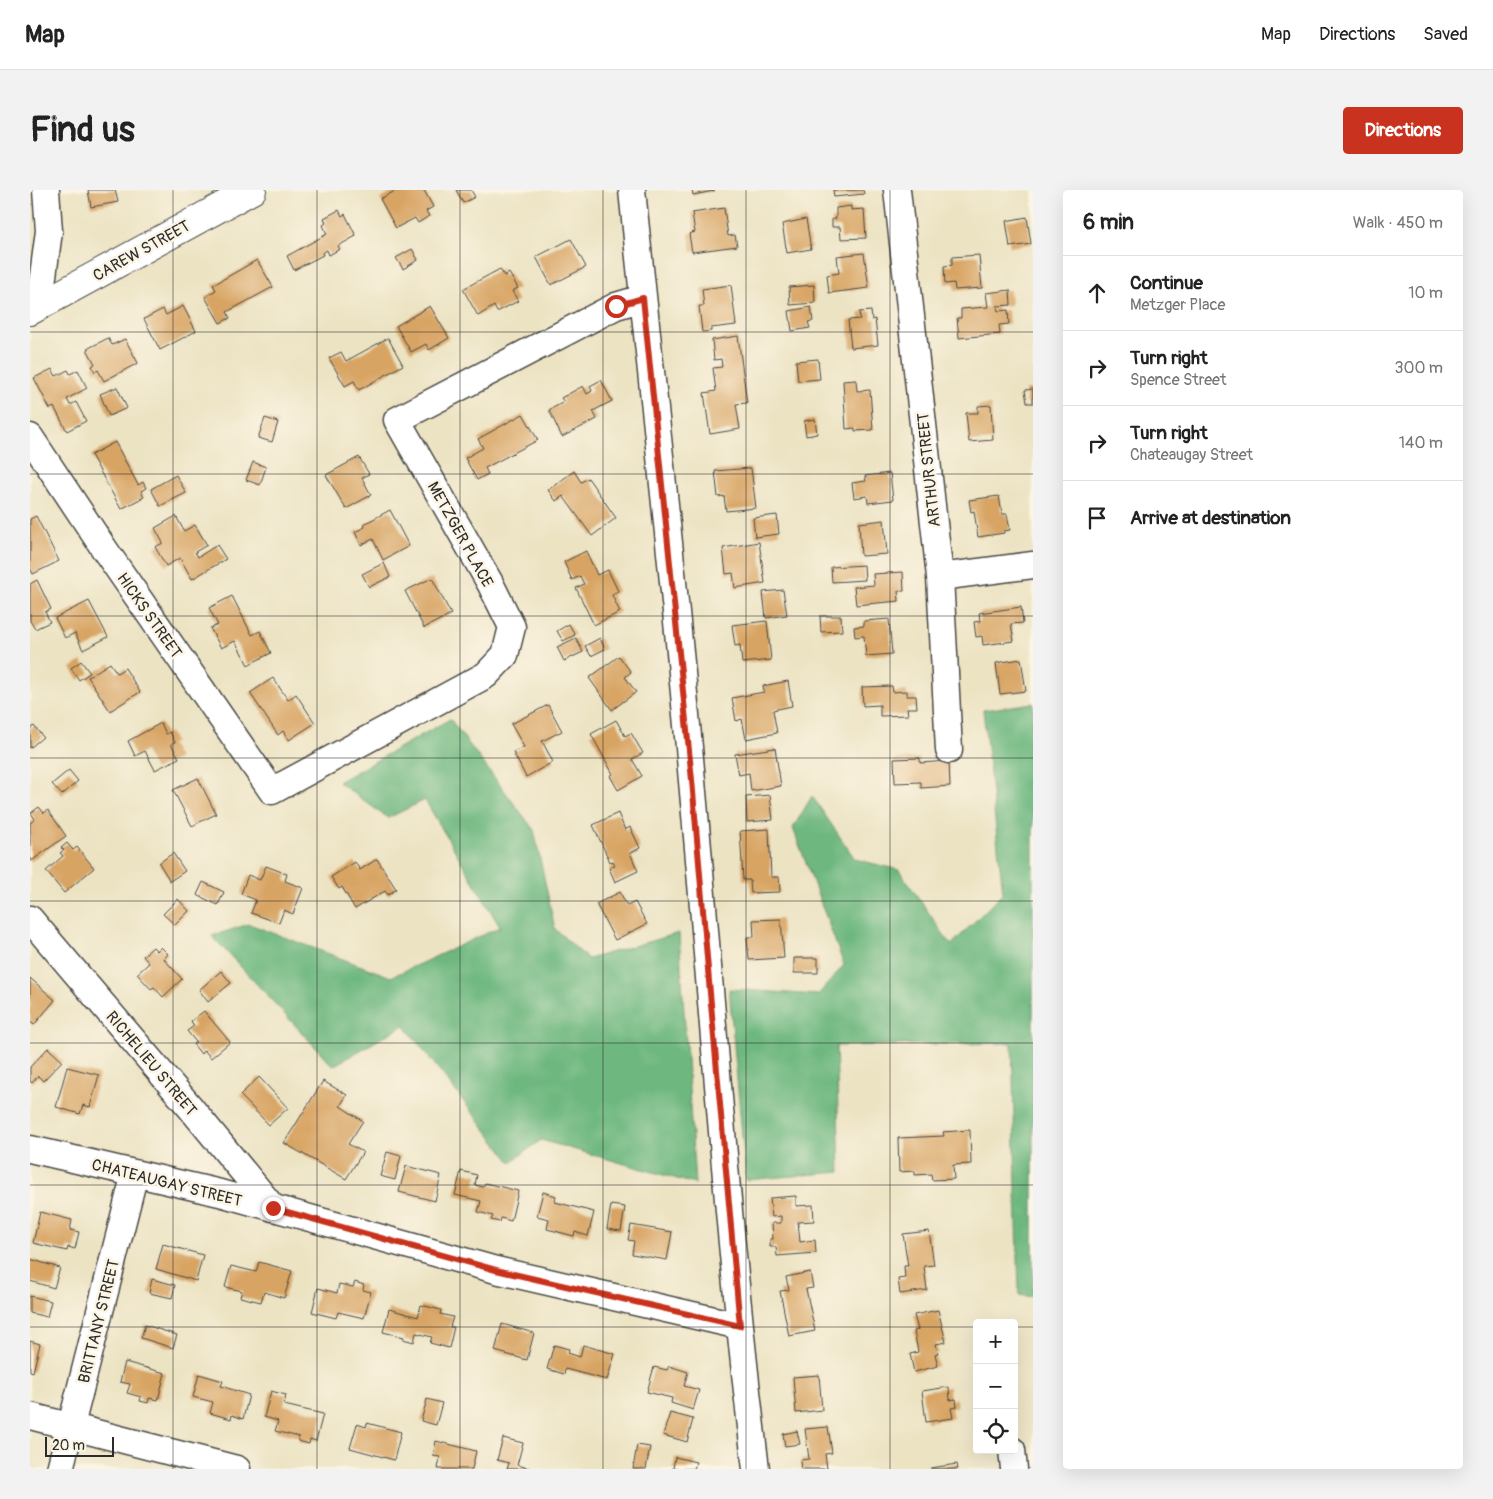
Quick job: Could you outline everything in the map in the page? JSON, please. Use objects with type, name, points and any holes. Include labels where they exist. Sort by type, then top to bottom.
[{"type":"street","points":[[33,302],[49,231],[46,190]]},
{"type":"street","name":"CAREW STREET","points":[[33,302],[252,190]]},
{"type":"street","points":[[632,190],[692,780],[710,1003],[740,1326],[756,1469]]},
{"type":"street","name":"ARTHUR STREET","points":[[897,190],[940,577],[950,750]]},
{"type":"street","name":"METZGER PLACE","points":[[272,791],[486,675],[505,655],[512,627],[490,583],[397,420],[616,306],[643,298]]},
{"type":"street","name":"HICKS STREET","points":[[30,437],[110,558],[272,791]]},
{"type":"street","points":[[940,577],[1033,566]]},
{"type":"street","name":"RICHELIEU STREET","points":[[30,918],[184,1099],[273,1208]]},
{"type":"street","name":"CHATEAUGAY STREET","points":[[30,1149],[273,1208],[496,1270],[740,1326]]},
{"type":"street","name":"BRITTANY STREET","points":[[60,1469],[135,1173]]},
{"type":"street","points":[[30,1416],[237,1469]]},
{"type":"street","points":[[1012,1454],[1014,1469]]},
{"type":"green space","points":[[1033,703],[1033,1297],[1019,1295],[1012,1043],[836,1046],[840,1172],[746,1180],[729,989],[818,995],[844,965],[793,828],[812,796],[855,859],[899,870],[951,945],[1003,893],[983,710]]},
{"type":"green space","points":[[450,719],[534,830],[555,929],[588,959],[679,933],[695,1184],[541,1140],[511,1162],[404,1025],[333,1066],[212,936],[249,924],[391,977],[500,927],[425,800],[388,818],[338,782]]},
{"type":"building","points":[[88,190],[115,190],[118,202],[91,207]]},
{"type":"building","points":[[397,190],[424,190],[433,207],[426,211],[429,216],[418,223],[415,218],[396,228],[380,199]]},
{"type":"building","points":[[456,190],[471,190],[475,197],[463,203]]},
{"type":"building","points":[[692,190],[714,190],[714,191],[693,195]]},
{"type":"building","points":[[833,190],[863,190],[864,194],[834,197]]},
{"type":"building","points":[[851,206],[851,210],[864,209],[866,238],[841,239],[840,227],[832,227],[832,219],[836,219],[836,208]]},
{"type":"building","points":[[724,208],[728,236],[735,235],[737,246],[692,252],[689,234],[695,232],[692,213]]},
{"type":"building","points":[[339,210],[342,216],[345,214],[356,236],[338,246],[340,249],[329,255],[327,250],[322,253],[323,255],[294,270],[287,256],[327,234],[323,225],[326,223],[324,218]]},
{"type":"building","points":[[1027,217],[1031,244],[1010,247],[1006,221]]},
{"type":"building","points":[[806,219],[811,249],[787,253],[782,224]]},
{"type":"building","points":[[571,239],[586,267],[551,285],[536,257]]},
{"type":"building","points":[[412,249],[418,260],[403,269],[396,258]]},
{"type":"building","points":[[864,253],[869,288],[829,293],[827,275],[839,273],[837,256]]},
{"type":"building","points":[[979,255],[982,288],[955,290],[954,283],[945,284],[944,266],[952,265],[952,257]]},
{"type":"building","points":[[257,260],[273,287],[227,312],[230,318],[220,323],[205,297],[216,290],[213,285]]},
{"type":"building","points":[[500,269],[504,276],[509,273],[518,288],[512,291],[518,301],[497,312],[494,306],[478,316],[463,289]]},
{"type":"building","points":[[731,285],[736,325],[711,328],[711,331],[702,332],[699,306],[704,306],[702,289]]},
{"type":"building","points":[[814,285],[815,303],[790,305],[789,287]]},
{"type":"building","points":[[1010,290],[1011,305],[997,306],[998,311],[1008,310],[1009,324],[999,325],[1000,334],[959,338],[957,318],[961,318],[961,309],[988,307],[986,293]]},
{"type":"building","points":[[183,306],[196,331],[160,350],[144,319],[163,309],[166,315]]},
{"type":"building","points":[[430,306],[449,338],[429,350],[426,344],[411,352],[396,326]]},
{"type":"building","points":[[811,307],[813,321],[808,322],[810,328],[792,331],[789,311]]},
{"type":"building","points":[[871,311],[872,320],[875,319],[878,345],[851,348],[848,320],[860,319],[859,312]]},
{"type":"building","points":[[738,336],[747,403],[736,404],[740,429],[710,434],[704,393],[716,391],[713,368],[722,367],[721,359],[714,360],[712,340]]},
{"type":"building","points":[[108,338],[112,345],[125,339],[138,363],[104,381],[98,370],[95,372],[92,366],[95,364],[87,349]]},
{"type":"building","points":[[388,338],[403,365],[359,390],[354,381],[345,386],[329,358],[341,352],[346,361]]},
{"type":"building","points":[[818,359],[820,379],[798,381],[796,361]]},
{"type":"building","points":[[52,369],[56,376],[68,370],[70,374],[78,370],[87,388],[67,399],[70,405],[76,402],[86,421],[67,431],[54,407],[50,409],[34,378]]},
{"type":"building","points":[[601,380],[612,401],[593,411],[597,419],[562,437],[549,410],[564,402],[561,398],[583,386],[587,394],[592,391],[590,386]]},
{"type":"building","points":[[856,380],[857,391],[870,390],[873,430],[855,431],[855,428],[846,429],[843,381]]},
{"type":"building","points":[[117,387],[127,408],[109,416],[100,394]]},
{"type":"building","points":[[1033,389],[1033,403],[1027,403],[1025,390]]},
{"type":"building","points":[[991,405],[993,440],[969,442],[966,413],[978,413],[978,406]]},
{"type":"building","points":[[523,414],[538,440],[485,468],[488,474],[477,480],[465,458],[483,448],[478,439]]},
{"type":"building","points":[[265,418],[278,422],[272,442],[258,438]]},
{"type":"building","points":[[815,419],[817,434],[806,436],[804,421]]},
{"type":"building","points":[[115,442],[138,485],[143,482],[146,488],[141,491],[144,497],[121,509],[91,455]]},
{"type":"building","points":[[359,457],[369,474],[362,478],[371,495],[346,509],[326,475]]},
{"type":"building","points":[[253,462],[266,467],[260,485],[246,480]]},
{"type":"building","points":[[751,468],[756,508],[726,511],[724,496],[718,497],[715,471]]},
{"type":"building","points":[[574,471],[581,482],[588,478],[616,518],[592,536],[563,496],[556,501],[548,490]]},
{"type":"building","points":[[890,473],[893,500],[868,503],[867,496],[854,498],[852,483],[866,481],[865,476]]},
{"type":"building","points":[[176,475],[186,493],[160,506],[151,489]]},
{"type":"building","points":[[999,496],[1002,514],[1007,514],[1010,530],[1004,531],[1004,533],[978,537],[974,511],[971,512],[969,500]]},
{"type":"building","points":[[390,510],[409,546],[383,560],[373,539],[361,545],[355,532],[365,527],[364,524]]},
{"type":"building","points":[[777,515],[779,534],[755,537],[753,518]]},
{"type":"building","points":[[36,516],[59,561],[33,574],[30,568],[30,519]]},
{"type":"building","points":[[176,516],[184,531],[195,525],[207,545],[195,552],[198,557],[217,545],[226,559],[192,579],[180,558],[166,566],[155,547],[163,543],[155,528]]},
{"type":"building","points":[[884,520],[887,554],[861,556],[859,523]]},
{"type":"building","points":[[759,542],[765,583],[735,588],[733,573],[726,574],[723,548]]},
{"type":"building","points":[[586,551],[597,575],[608,570],[618,591],[612,595],[620,612],[594,625],[576,588],[584,584],[580,576],[572,580],[564,562]]},
{"type":"building","points":[[384,563],[390,577],[369,587],[362,574]]},
{"type":"building","points":[[864,565],[865,580],[832,582],[831,567]]},
{"type":"building","points":[[903,572],[904,591],[898,591],[899,601],[856,605],[854,587],[874,585],[873,574]]},
{"type":"building","points":[[432,578],[451,614],[424,628],[405,591]]},
{"type":"building","points":[[37,580],[51,609],[45,612],[50,622],[35,629],[30,621],[30,584]]},
{"type":"building","points":[[783,590],[787,615],[766,618],[763,592]]},
{"type":"building","points":[[232,596],[252,635],[260,631],[271,653],[248,665],[235,641],[221,648],[210,628],[218,625],[209,608]]},
{"type":"building","points":[[89,601],[108,637],[83,650],[75,633],[65,638],[55,618]]},
{"type":"building","points":[[1021,607],[1023,623],[1011,624],[1014,641],[983,645],[982,636],[976,637],[974,622],[980,621],[979,613]]},
{"type":"building","points":[[820,616],[841,616],[842,631],[821,632]]},
{"type":"building","points":[[889,619],[892,654],[866,656],[864,636],[855,637],[854,627],[864,626],[864,621]]},
{"type":"building","points":[[767,621],[771,660],[742,663],[740,645],[735,646],[732,625]]},
{"type":"building","points":[[569,624],[575,635],[563,641],[557,631]]},
{"type":"building","points":[[576,638],[583,652],[564,661],[557,647]]},
{"type":"building","points":[[600,638],[605,649],[591,656],[585,646]]},
{"type":"building","points":[[619,656],[631,672],[625,677],[636,692],[612,710],[589,678]]},
{"type":"building","points":[[1021,659],[1026,691],[1000,694],[996,663]]},
{"type":"building","points":[[81,661],[90,673],[79,680],[71,668]]},
{"type":"building","points":[[110,663],[117,673],[125,668],[140,692],[110,711],[88,677]]},
{"type":"building","points":[[273,678],[288,700],[296,694],[315,723],[289,740],[283,731],[278,735],[250,693]]},
{"type":"building","points":[[788,681],[792,706],[773,710],[777,733],[746,739],[742,719],[736,721],[732,698],[764,692],[763,686]]},
{"type":"building","points":[[892,686],[893,692],[907,691],[907,696],[916,696],[917,708],[907,708],[908,715],[880,716],[880,705],[863,706],[862,687]]},
{"type":"building","points":[[548,705],[562,731],[542,741],[553,762],[526,777],[513,752],[524,747],[511,724]]},
{"type":"building","points":[[616,720],[625,736],[631,733],[643,753],[632,759],[642,776],[618,790],[610,776],[613,774],[591,734]]},
{"type":"building","points":[[161,723],[166,734],[170,732],[175,742],[171,744],[179,758],[155,770],[145,751],[135,756],[128,741]]},
{"type":"building","points":[[34,726],[43,737],[30,748],[30,729]]},
{"type":"building","points":[[775,748],[781,786],[751,791],[749,773],[739,775],[735,754]]},
{"type":"building","points":[[920,758],[920,763],[949,761],[950,786],[921,788],[921,782],[895,783],[894,759]]},
{"type":"building","points":[[69,770],[78,781],[62,795],[52,784]]},
{"type":"building","points":[[198,778],[216,814],[192,826],[173,790]]},
{"type":"building","points":[[770,795],[773,820],[747,822],[746,797]]},
{"type":"building","points":[[39,807],[44,813],[48,810],[66,836],[30,862],[30,823],[35,819],[31,813]]},
{"type":"building","points":[[618,813],[625,830],[630,827],[640,848],[630,853],[638,871],[615,882],[609,868],[615,865],[613,861],[610,862],[593,825]]},
{"type":"building","points":[[769,829],[771,877],[779,877],[780,892],[751,893],[750,880],[743,880],[740,831]]},
{"type":"building","points":[[67,843],[73,850],[77,847],[94,868],[64,893],[46,871],[63,856],[60,853],[64,850],[61,848]]},
{"type":"building","points":[[173,853],[185,871],[170,881],[159,863]]},
{"type":"building","points":[[377,859],[396,889],[388,895],[385,891],[355,909],[342,887],[339,889],[331,877],[355,862],[360,870]]},
{"type":"building","points":[[266,866],[287,874],[285,881],[303,888],[293,914],[284,910],[279,923],[251,913],[256,900],[241,894],[248,875],[260,880]]},
{"type":"building","points":[[203,882],[224,892],[218,905],[197,895]]},
{"type":"building","points":[[620,892],[627,906],[635,902],[647,924],[615,940],[596,904]]},
{"type":"building","points":[[178,899],[189,911],[175,925],[163,914]]},
{"type":"building","points":[[781,919],[784,958],[749,960],[747,937],[754,937],[753,920]]},
{"type":"building","points":[[153,947],[157,951],[161,947],[168,954],[164,959],[182,979],[163,997],[154,987],[151,989],[137,974],[149,963],[143,956]]},
{"type":"building","points":[[794,958],[818,958],[818,973],[794,973]]},
{"type":"building","points":[[221,971],[231,983],[208,1002],[199,990]]},
{"type":"building","points":[[30,978],[55,1000],[34,1025],[30,1022]]},
{"type":"building","points":[[204,1011],[230,1042],[211,1058],[204,1050],[201,1054],[193,1044],[196,1042],[187,1031],[194,1026],[191,1021]]},
{"type":"building","points":[[48,1048],[62,1061],[43,1081],[38,1076],[32,1083],[30,1081],[30,1067]]},
{"type":"building","points":[[67,1067],[99,1075],[90,1107],[83,1105],[80,1114],[56,1107]]},
{"type":"building","points":[[259,1077],[288,1108],[269,1125],[240,1095]]},
{"type":"building","points":[[323,1081],[347,1095],[340,1106],[363,1121],[348,1144],[363,1152],[346,1179],[284,1143]]},
{"type":"building","points":[[970,1130],[971,1164],[953,1165],[954,1179],[932,1180],[931,1174],[915,1175],[915,1171],[899,1172],[898,1138],[944,1136],[943,1132]]},
{"type":"building","points":[[387,1152],[401,1156],[395,1180],[380,1176]]},
{"type":"building","points":[[406,1166],[441,1175],[435,1201],[399,1192]]},
{"type":"building","points":[[461,1171],[477,1175],[475,1185],[483,1187],[485,1183],[518,1191],[511,1221],[501,1218],[500,1222],[491,1220],[493,1216],[478,1212],[481,1201],[455,1195]]},
{"type":"building","points":[[543,1192],[556,1196],[555,1202],[594,1212],[588,1236],[575,1232],[574,1236],[547,1229],[549,1219],[537,1216]]},
{"type":"building","points":[[796,1196],[796,1206],[813,1205],[814,1221],[798,1222],[800,1242],[815,1240],[816,1253],[777,1256],[776,1247],[770,1247],[770,1239],[773,1239],[772,1223],[781,1223],[781,1216],[772,1217],[770,1198]]},
{"type":"building","points":[[611,1205],[625,1207],[621,1231],[607,1229]]},
{"type":"building","points":[[40,1212],[72,1220],[70,1230],[79,1232],[75,1249],[68,1247],[67,1251],[33,1243]]},
{"type":"building","points":[[631,1225],[672,1232],[667,1260],[632,1254],[634,1241],[628,1240]]},
{"type":"building","points":[[929,1231],[934,1265],[924,1266],[927,1290],[900,1294],[898,1279],[905,1278],[904,1266],[908,1266],[903,1234]]},
{"type":"building","points":[[163,1244],[203,1255],[196,1281],[156,1269]]},
{"type":"building","points":[[30,1259],[60,1268],[54,1288],[30,1281]]},
{"type":"building","points":[[259,1262],[292,1271],[284,1298],[264,1292],[261,1302],[240,1297],[242,1291],[225,1287],[231,1266],[256,1272]]},
{"type":"building","points":[[810,1272],[813,1288],[806,1289],[815,1331],[789,1336],[780,1291],[789,1290],[786,1277]]},
{"type":"building","points":[[152,1279],[175,1285],[172,1298],[149,1293]]},
{"type":"building","points":[[355,1282],[364,1285],[363,1290],[371,1292],[364,1318],[338,1312],[336,1318],[312,1312],[318,1288],[337,1293],[339,1284],[353,1287]]},
{"type":"building","points":[[30,1296],[51,1301],[47,1317],[30,1313]]},
{"type":"building","points":[[421,1305],[441,1310],[440,1314],[453,1317],[450,1327],[454,1327],[449,1348],[430,1343],[432,1337],[416,1333],[414,1342],[403,1339],[404,1337],[383,1332],[389,1309],[418,1317]]},
{"type":"building","points":[[938,1310],[946,1342],[936,1344],[938,1353],[935,1354],[938,1366],[914,1372],[910,1354],[918,1352],[914,1331],[918,1330],[914,1315]]},
{"type":"building","points":[[502,1324],[534,1333],[527,1360],[495,1351]]},
{"type":"building","points":[[145,1325],[177,1335],[173,1348],[141,1338]]},
{"type":"building","points":[[30,1341],[40,1344],[33,1372],[30,1371]]},
{"type":"building","points":[[554,1345],[569,1349],[568,1353],[580,1357],[583,1345],[615,1354],[607,1380],[565,1369],[564,1374],[547,1369]]},
{"type":"building","points":[[125,1362],[165,1373],[158,1400],[149,1398],[148,1403],[140,1401],[141,1397],[127,1393],[130,1384],[120,1382]]},
{"type":"building","points":[[669,1366],[688,1372],[684,1386],[699,1390],[693,1410],[671,1403],[672,1398],[647,1392],[654,1367],[667,1370]]},
{"type":"building","points":[[199,1374],[223,1381],[221,1386],[249,1395],[243,1419],[232,1415],[231,1419],[210,1413],[213,1402],[193,1397]]},
{"type":"building","points":[[819,1375],[822,1410],[796,1413],[793,1377]]},
{"type":"building","points":[[949,1387],[950,1400],[956,1399],[957,1407],[951,1408],[953,1418],[926,1422],[922,1391]]},
{"type":"building","points":[[271,1391],[286,1395],[284,1405],[323,1414],[316,1441],[310,1439],[309,1444],[298,1441],[299,1437],[275,1431],[278,1421],[264,1417]]},
{"type":"building","points":[[427,1399],[442,1403],[436,1425],[421,1421]]},
{"type":"building","points":[[670,1413],[693,1419],[687,1442],[663,1435]]},
{"type":"building","points":[[367,1423],[401,1432],[394,1460],[350,1448],[357,1424],[366,1427]]},
{"type":"building","points":[[828,1427],[832,1453],[825,1454],[827,1469],[801,1469],[800,1460],[809,1459],[805,1429]]},
{"type":"building","points":[[797,1431],[800,1444],[785,1446],[783,1434]]},
{"type":"building","points":[[503,1438],[523,1443],[517,1465],[532,1469],[507,1469],[509,1463],[497,1460]]},
{"type":"building","points":[[436,1441],[476,1451],[472,1469],[438,1469],[440,1457],[433,1456]]},
{"type":"building","points":[[637,1445],[650,1447],[646,1469],[633,1469]]},
{"type":"building","points":[[675,1457],[696,1462],[694,1469],[673,1469]]},
{"type":"building","points":[[957,1464],[958,1469],[931,1469],[931,1468]]},
{"type":"route","points":[[273,1208],[496,1270],[740,1326],[692,780],[643,298],[616,306]]}]
